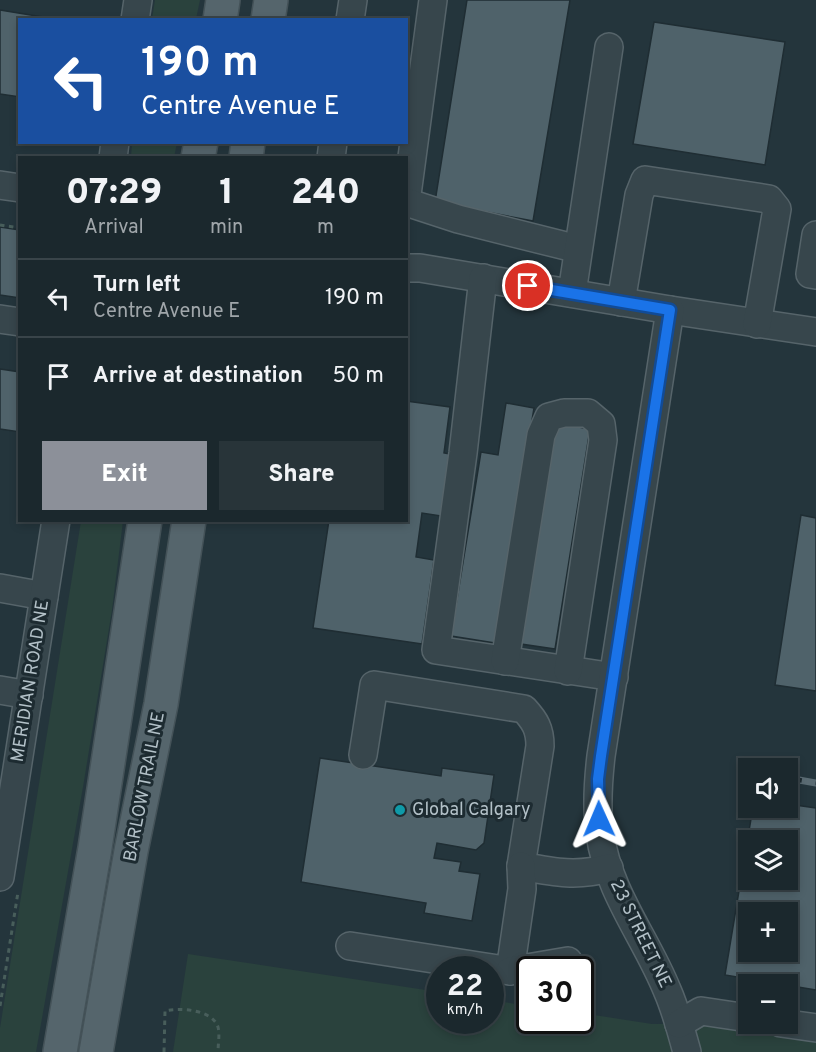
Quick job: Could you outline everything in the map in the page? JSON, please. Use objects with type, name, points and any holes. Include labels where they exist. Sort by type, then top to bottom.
[{"type":"main road","points":[[220,18],[224,0]]},
{"type":"main road","points":[[268,18],[271,0]]},
{"type":"main road","name":"BARLOW TRAIL NE","points":[[60,1052],[95,848],[145,522]]},
{"type":"main road","name":"BARLOW TRAIL NE","points":[[96,1052],[131,851],[161,704],[189,522]]},
{"type":"street","points":[[135,18],[138,0]]},
{"type":"street","points":[[350,18],[353,0]]},
{"type":"street","points":[[408,187],[433,0]]},
{"type":"street","points":[[572,293],[609,47]]},
{"type":"street","points":[[621,302],[639,195],[645,180],[770,199],[777,209],[757,324]]},
{"type":"street","points":[[0,185],[18,188]]},
{"type":"street","points":[[408,203],[458,219],[578,249]]},
{"type":"street","points":[[816,236],[810,274],[816,275]]},
{"type":"street","points":[[411,266],[816,332]]},
{"type":"street","points":[[483,278],[463,453],[436,650],[614,677]]},
{"type":"street","name":"23 STREET NE","points":[[670,310],[598,779],[600,835],[609,868],[621,899],[667,990],[687,1052]]},
{"type":"street","points":[[0,319],[18,322]]},
{"type":"street","points":[[505,661],[541,435],[549,417],[564,412],[588,413],[601,424],[603,440],[568,670]]},
{"type":"street","name":"MERIDIAN ROAD NE","points":[[0,871],[56,522]]},
{"type":"street","points":[[0,588],[44,596]]},
{"type":"street","points":[[363,755],[374,685],[524,709],[535,721],[540,733],[540,746],[521,866],[522,889],[510,971]]},
{"type":"street","points":[[0,690],[28,695]]},
{"type":"street","points":[[521,866],[579,874],[609,868]]},
{"type":"street","points":[[350,946],[510,971],[516,970]]},
{"type":"street","points":[[679,1024],[701,1011],[738,1017]]},
{"type":"street","points":[[798,1025],[816,1028]]},
{"type":"path","points":[[0,225],[18,228]]},
{"type":"path","points":[[164,1052],[165,1011],[172,1010],[208,1015],[214,1019],[219,1029],[218,1052]]},
{"type":"green space","points":[[155,0],[200,0],[196,18],[152,18]]},
{"type":"green space","points":[[132,144],[177,144],[174,156],[131,156]]},
{"type":"green space","points":[[81,522],[123,522],[112,610],[83,787],[36,1052],[0,1052],[0,1028]]},
{"type":"green space","points":[[188,954],[426,990],[426,1034],[504,1034],[504,1002],[516,1004],[516,1034],[594,1034],[594,1015],[652,1024],[738,1023],[738,1034],[798,1034],[798,1025],[816,1028],[816,1052],[173,1052]]},
{"type":"building","points":[[467,0],[570,0],[533,221],[435,202]]},
{"type":"building","points":[[0,10],[49,18],[18,18],[18,97],[0,94]]},
{"type":"building","points":[[654,22],[785,42],[765,165],[633,144]]},
{"type":"building","points":[[0,227],[18,230],[18,298],[0,295]]},
{"type":"building","points":[[0,369],[18,372],[18,432],[0,429]]},
{"type":"building","points":[[408,401],[450,407],[444,453],[450,454],[441,516],[422,513],[416,557],[434,560],[422,644],[313,628],[329,522],[408,522]]},
{"type":"building","points":[[506,403],[534,408],[495,643],[451,636],[481,452],[498,455]]},
{"type":"building","points":[[556,423],[590,429],[555,649],[521,644]]},
{"type":"building","points":[[801,515],[816,518],[816,691],[775,685]]},
{"type":"building","name":"Global Calgary","points":[[320,758],[441,776],[442,768],[494,775],[484,843],[476,850],[437,843],[434,858],[461,862],[459,871],[480,874],[472,921],[424,913],[426,903],[301,882]]},
{"type":"building","points":[[798,805],[816,808],[816,990],[798,987],[798,974],[738,974],[738,977],[725,975],[739,890],[798,890],[798,830],[749,830],[751,818],[798,818]]},
{"type":"railway","points":[[798,780],[816,783]]},
{"type":"place","name":"Global Calgary","points":[[400,810]]},
{"type":"route","points":[[528,286],[670,310],[601,756],[598,779],[599,819]]}]
